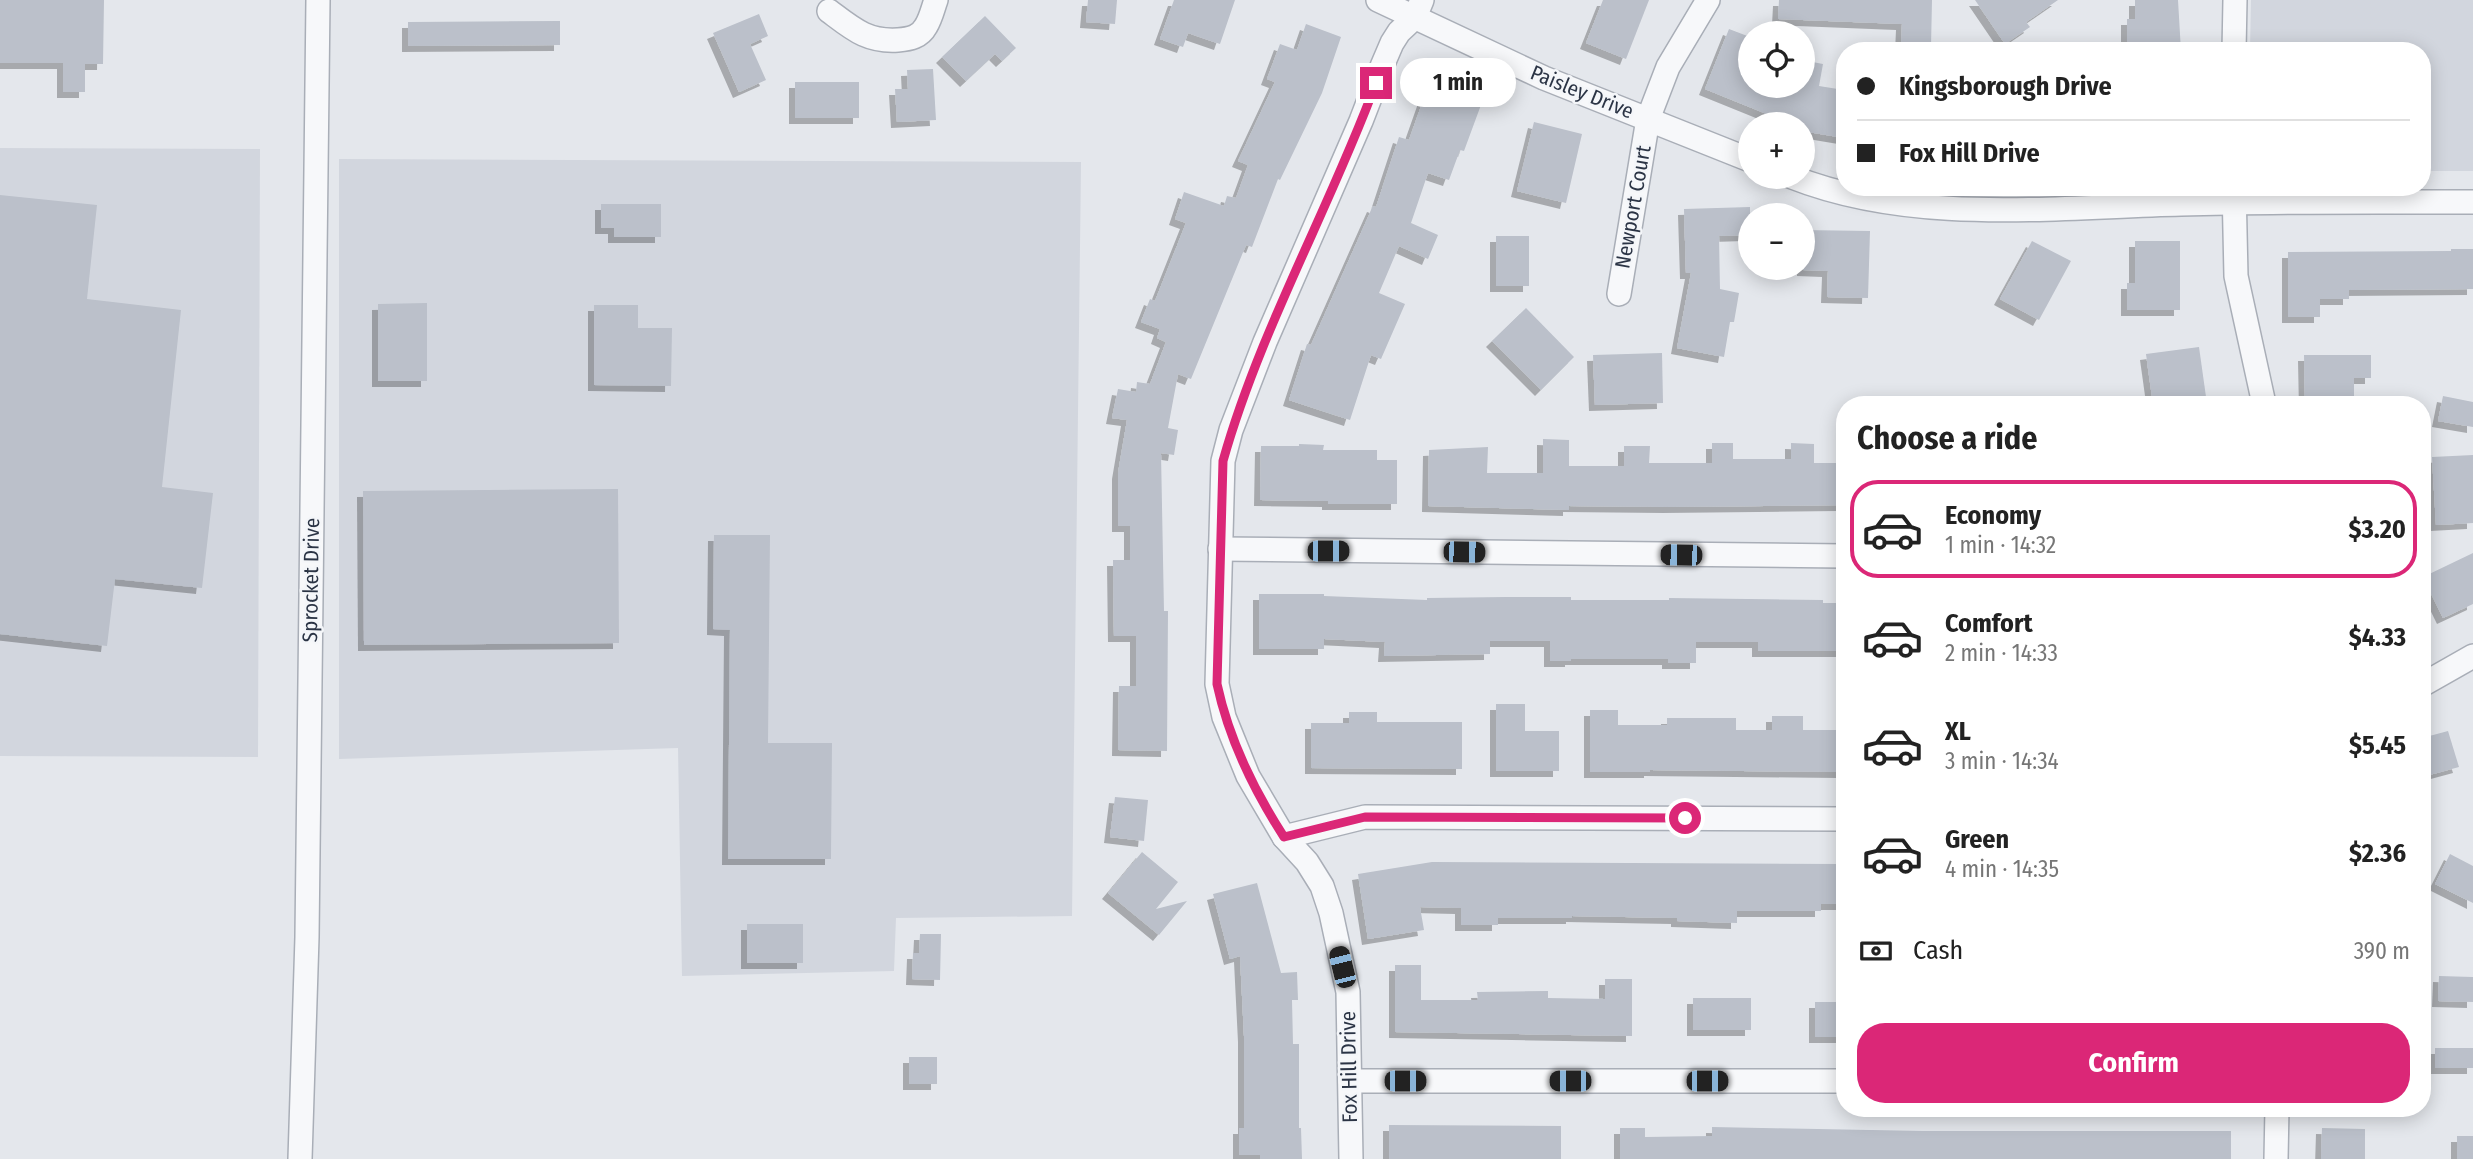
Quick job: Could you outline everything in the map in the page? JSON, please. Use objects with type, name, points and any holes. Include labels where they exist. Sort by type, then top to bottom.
[{"type":"street","name":"Sprocket Drive","points":[[300,1159],[307,914],[318,0]]},
{"type":"street","points":[[829,11],[858,32],[881,41],[911,39],[926,26],[936,0]]},
{"type":"street","name":"Paisley Drive","points":[[1378,0],[1419,9],[1544,78],[1738,155]]},
{"type":"street","name":"Newport Court","points":[[1619,294],[1648,119],[1668,67],[1708,0]]},
{"type":"street","points":[[2234,42],[2235,0]]},
{"type":"street","name":"Fox Hill Drive","points":[[1351,1159],[1348,992],[1331,913],[1315,874],[1284,837],[1248,776],[1224,717],[1217,684],[1223,461],[1231,430],[1265,342],[1362,121],[1383,64],[1399,32],[1419,9]]},
{"type":"street","points":[[1815,185],[1836,191]]},
{"type":"street","points":[[1855,196],[1903,205],[1957,210],[2216,196]]},
{"type":"street","points":[[2234,196],[2236,276],[2262,396]]},
{"type":"street","points":[[2268,196],[2473,202]]},
{"type":"street","points":[[1220,549],[1836,556]]},
{"type":"street","points":[[2431,680],[2473,656]]},
{"type":"street","points":[[1284,837],[1365,817],[1836,819]]},
{"type":"street","points":[[1350,1081],[1836,1081]]},
{"type":"street","points":[[2276,1159],[2277,1117]]},
{"type":"shaded area","points":[[2251,0],[2473,0],[2473,171],[2431,171],[2431,42],[2250,42]]},
{"type":"shaded area","points":[[0,148],[260,149],[258,757],[0,756]]},
{"type":"shaded area","points":[[339,159],[1081,162],[1072,916],[896,918],[894,971],[682,976],[678,748],[339,759]]},
{"type":"building","points":[[0,0],[104,0],[103,64],[85,64],[85,92],[63,92],[63,63],[0,63]]},
{"type":"building","points":[[1088,0],[1117,0],[1115,24],[1086,22]]},
{"type":"building","points":[[1174,0],[1235,0],[1220,44],[1188,33],[1183,47],[1160,39]]},
{"type":"building","points":[[1603,0],[1649,0],[1626,59],[1586,43]]},
{"type":"building","points":[[1779,0],[1932,0],[1931,42],[1901,42],[1902,24],[1778,19]]},
{"type":"building","points":[[1975,0],[2058,0],[2026,22],[2030,27],[2008,42],[2004,42]]},
{"type":"building","points":[[2135,0],[2178,0],[2180,42],[2127,42],[2127,19],[2135,19]]},
{"type":"building","points":[[759,14],[768,36],[750,44],[766,80],[739,92],[713,33]]},
{"type":"building","points":[[985,16],[1016,48],[1002,61],[995,54],[966,81],[942,57]]},
{"type":"building","points":[[560,21],[560,45],[408,46],[408,22]]},
{"type":"building","points":[[1306,24],[1341,37],[1322,93],[1280,180],[1278,179],[1252,247],[1246,245],[1191,379],[1178,374],[1168,428],[1178,430],[1174,455],[1161,453],[1164,611],[1168,611],[1167,751],[1118,750],[1119,686],[1136,686],[1136,636],[1114,636],[1113,560],[1130,560],[1130,526],[1118,526],[1118,473],[1127,420],[1112,418],[1118,389],[1136,392],[1137,382],[1150,384],[1166,342],[1157,338],[1160,329],[1141,322],[1150,299],[1155,301],[1186,223],[1175,219],[1184,192],[1224,206],[1227,196],[1236,198],[1248,165],[1238,161],[1275,82],[1267,79],[1280,44],[1297,50]]},
{"type":"building","points":[[1729,29],[1738,32],[1738,98],[1815,98],[1815,62],[1823,64],[1819,86],[1836,89],[1836,137],[1815,133],[1815,112],[1762,112],[1705,89]]},
{"type":"building","points":[[933,69],[936,120],[897,122],[895,89],[908,89],[907,70]]},
{"type":"building","points":[[1432,75],[1485,94],[1464,151],[1460,150],[1449,180],[1428,173],[1411,223],[1438,235],[1428,259],[1399,246],[1379,293],[1405,304],[1381,359],[1371,355],[1350,420],[1289,400],[1307,344],[1311,345],[1373,206],[1376,207],[1399,137],[1409,140]]},
{"type":"building","points":[[795,82],[859,82],[859,118],[795,118]]},
{"type":"building","points":[[1534,122],[1582,134],[1566,203],[1517,191]]},
{"type":"building","points":[[0,195],[97,205],[87,299],[181,310],[162,487],[213,493],[202,588],[115,579],[107,646],[0,634]]},
{"type":"building","points":[[601,204],[661,204],[661,237],[614,237],[614,228],[601,228]]},
{"type":"building","points":[[1738,207],[1738,235],[1719,236],[1720,289],[1739,293],[1734,322],[1730,322],[1724,357],[1677,348],[1691,273],[1686,273],[1684,209]]},
{"type":"building","points":[[1815,230],[1870,231],[1868,298],[1827,297],[1828,271],[1815,270]]},
{"type":"building","points":[[1496,236],[1529,236],[1529,286],[1496,286]]},
{"type":"building","points":[[2032,241],[2071,261],[2039,320],[2000,299]]},
{"type":"building","points":[[2135,241],[2180,241],[2180,310],[2127,310],[2127,283],[2135,283]]},
{"type":"building","points":[[2473,249],[2473,289],[2349,290],[2349,299],[2320,299],[2320,317],[2288,317],[2288,252]]},
{"type":"building","points":[[427,303],[427,381],[378,381],[378,304]]},
{"type":"building","points":[[594,305],[638,305],[638,328],[672,328],[671,386],[594,385]]},
{"type":"building","points":[[1526,308],[1574,357],[1541,390],[1492,341]]},
{"type":"building","points":[[2199,347],[2206,396],[2152,396],[2146,354]]},
{"type":"building","points":[[1662,353],[1663,403],[1595,405],[1593,355]]},
{"type":"building","points":[[2304,355],[2371,355],[2371,378],[2354,378],[2354,396],[2305,396]]},
{"type":"building","points":[[2443,396],[2473,402],[2473,427],[2438,421]]},
{"type":"building","points":[[1543,439],[1569,440],[1569,466],[1624,466],[1624,446],[1650,446],[1649,463],[1712,463],[1712,443],[1733,443],[1733,459],[1791,459],[1791,443],[1814,444],[1814,463],[1836,463],[1836,505],[1569,506],[1569,510],[1428,506],[1429,450],[1488,447],[1487,473],[1543,473]]},
{"type":"building","points":[[1324,445],[1323,450],[1377,450],[1377,460],[1397,460],[1397,504],[1260,500],[1261,446]]},
{"type":"building","points":[[2473,455],[2473,523],[2436,525],[2432,457]]},
{"type":"building","points":[[618,489],[619,643],[364,645],[363,491]]},
{"type":"building","points":[[714,535],[770,535],[768,743],[832,743],[831,859],[728,859],[730,630],[713,629]]},
{"type":"building","points":[[2473,553],[2473,604],[2443,618],[2431,593],[2431,573]]},
{"type":"building","points":[[1259,594],[1324,594],[1427,600],[1571,597],[1571,600],[1669,598],[1823,600],[1823,603],[1836,603],[1836,651],[1758,651],[1758,642],[1696,642],[1696,663],[1668,663],[1668,659],[1550,661],[1550,641],[1490,641],[1490,654],[1384,656],[1385,642],[1324,639],[1324,649],[1259,649]]},
{"type":"building","points":[[1496,704],[1525,704],[1525,731],[1559,731],[1559,771],[1496,771]]},
{"type":"building","points":[[1590,710],[1618,710],[1618,725],[1667,725],[1667,718],[1736,718],[1736,730],[1772,730],[1772,716],[1803,716],[1803,730],[1836,730],[1836,772],[1590,772]]},
{"type":"building","points":[[1349,712],[1377,712],[1377,722],[1462,722],[1462,769],[1311,768],[1311,723],[1349,723]]},
{"type":"building","points":[[2448,731],[2459,767],[2431,775],[2431,736]]},
{"type":"building","points":[[1115,797],[1148,800],[1144,841],[1110,837]]},
{"type":"building","points":[[1142,852],[1178,882],[1156,909],[1187,901],[1159,935],[1108,893]]},
{"type":"building","points":[[2450,854],[2473,866],[2473,903],[2435,884]]},
{"type":"building","points":[[1432,862],[1836,864],[1836,904],[1821,904],[1821,911],[1737,911],[1737,923],[1677,921],[1677,918],[1572,916],[1498,918],[1498,925],[1461,925],[1461,908],[1420,907],[1424,930],[1368,939],[1358,874]]},
{"type":"building","points":[[1257,883],[1281,973],[1297,972],[1298,1000],[1292,1000],[1293,1044],[1299,1044],[1299,1128],[1302,1159],[1260,1159],[1260,1155],[1239,1155],[1239,1128],[1244,1128],[1244,1036],[1240,956],[1230,959],[1213,894]]},
{"type":"building","points":[[747,924],[803,924],[803,963],[747,963]]},
{"type":"building","points":[[920,934],[941,934],[940,980],[912,979],[913,953],[919,953]]},
{"type":"building","points":[[1395,965],[1421,965],[1421,1000],[1478,1000],[1477,992],[1548,991],[1548,998],[1605,999],[1605,979],[1632,979],[1632,1036],[1395,1032]]},
{"type":"building","points":[[2439,976],[2473,977],[2473,1002],[2438,1001]]},
{"type":"building","points":[[1693,998],[1751,998],[1751,1030],[1693,1030]]},
{"type":"building","points":[[1815,1002],[1836,1002],[1836,1037],[1815,1037]]},
{"type":"building","points":[[2435,1048],[2473,1048],[2473,1068],[2435,1068]]},
{"type":"building","points":[[909,1057],[937,1057],[937,1084],[909,1084]]},
{"type":"building","points":[[1389,1125],[1561,1126],[1561,1159],[1389,1159]]},
{"type":"building","points":[[1712,1127],[1923,1131],[2231,1131],[2231,1159],[1620,1159],[1620,1128],[1645,1128],[1645,1137],[1712,1136]]},
{"type":"building","points":[[2322,1128],[2365,1129],[2365,1159],[2321,1159]]},
{"type":"building","points":[[2457,1136],[2473,1136],[2473,1159],[2457,1159]]},
{"type":"route","points":[[1376,83],[1362,121],[1265,342],[1231,430],[1223,461],[1217,684],[1224,717],[1248,776],[1284,837],[1365,817],[1685,818]]}]
